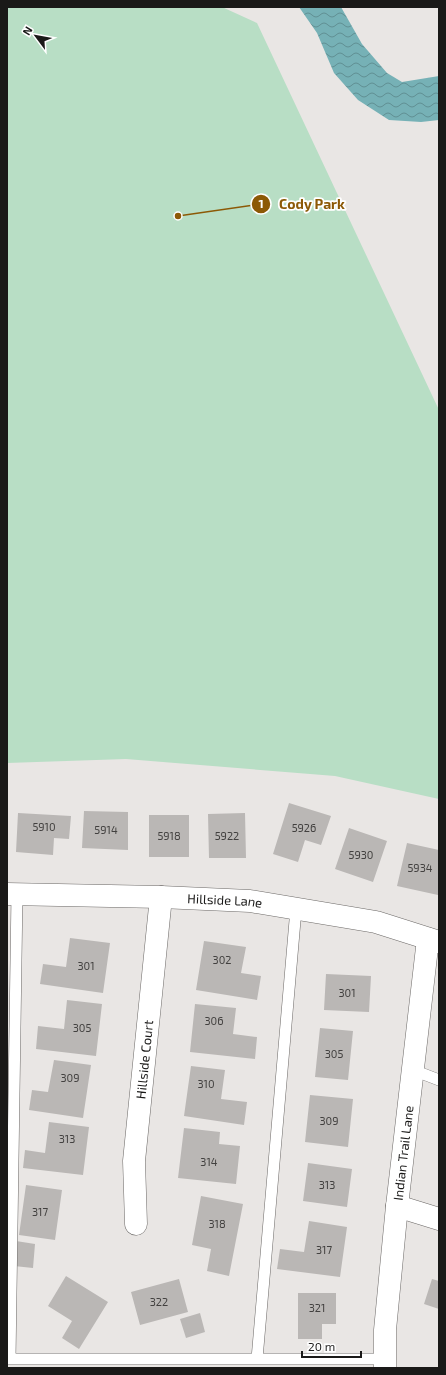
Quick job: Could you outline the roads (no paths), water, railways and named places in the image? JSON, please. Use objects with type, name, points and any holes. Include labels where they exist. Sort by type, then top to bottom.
[{"type":"street","name":"Hillside Lane","points":[[12,894],[161,897],[250,902],[376,922],[434,941]]},
{"type":"street","name":"Hillside Court","points":[[136,1224],[134,1161],[161,897]]},
{"type":"street","name":"Indian Trail Lane","points":[[385,1363],[385,1330],[397,1206],[413,1070],[434,941]]},
{"type":"street","points":[[397,1206],[439,1219]]},
{"type":"lane","points":[[12,894],[8,1359],[257,1359],[385,1363]]},
{"type":"lane","points":[[257,1359],[296,909]]},
{"type":"lane","points":[[413,1070],[439,1080]]},
{"type":"water","points":[[299,7],[341,7],[362,44],[387,73],[402,82],[439,76],[439,120],[421,122],[389,120],[358,100],[334,73],[317,33]]},
{"type":"place","name":"Cody Park","points":[[178,216]]}]
